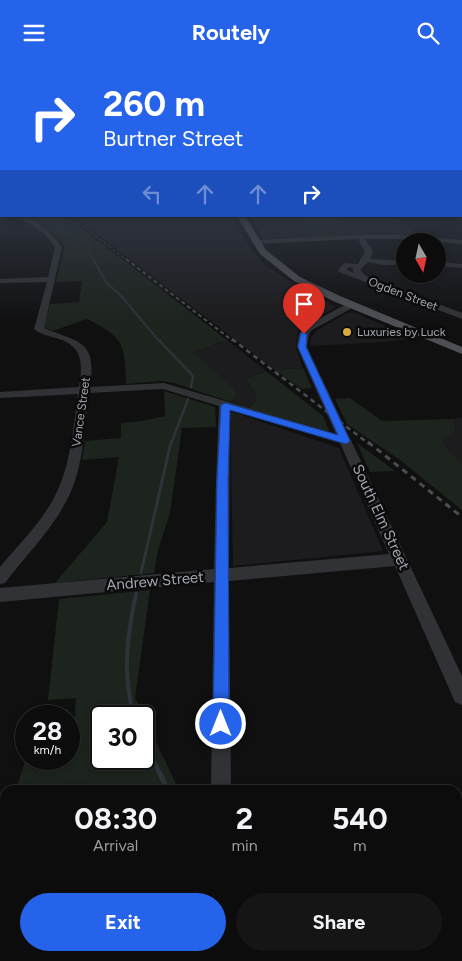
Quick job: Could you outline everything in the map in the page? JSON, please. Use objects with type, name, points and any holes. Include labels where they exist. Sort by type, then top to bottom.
[{"type":"main road","points":[[253,239],[272,261],[295,277],[351,305],[462,351]]},
{"type":"street","name":"Vance Street","points":[[0,578],[52,513],[68,482],[76,447],[86,363],[81,348],[67,338],[39,329],[59,251],[58,243],[53,239]]},
{"type":"street","points":[[255,242],[339,239]]},
{"type":"street","name":"Ogden Street","points":[[361,239],[369,252],[362,267],[370,282],[462,316]]},
{"type":"street","points":[[438,239],[462,241]]},
{"type":"street","points":[[362,267],[396,263]]},
{"type":"street","points":[[446,265],[462,266]]},
{"type":"street","points":[[0,281],[52,279]]},
{"type":"street","name":"South Elm Street","points":[[351,305],[309,328],[302,340],[302,347],[462,696]]},
{"type":"street","points":[[0,395],[164,385],[346,441]]},
{"type":"street","points":[[221,785],[222,479],[225,405]]},
{"type":"street","name":"Andrew Street","points":[[0,595],[400,559]]},
{"type":"shaded area","points":[[57,239],[96,239],[227,340],[193,352],[235,390],[236,397],[230,402],[174,383],[161,381],[126,384],[123,350],[120,343],[109,331],[87,319],[53,331],[43,327],[50,304],[79,302],[82,281],[56,282],[65,246]]},
{"type":"shaded area","points":[[103,239],[245,239],[264,264],[294,284],[336,307],[303,326],[298,332],[296,348],[303,368],[275,370]]},
{"type":"shaded area","points":[[347,313],[355,313],[414,338],[385,342],[310,346],[311,338],[316,331]]},
{"type":"shaded area","points":[[227,340],[266,371],[246,379],[255,392],[256,401],[249,408],[230,402],[236,397],[193,352]]},
{"type":"shaded area","points":[[303,368],[312,388],[302,389],[275,370]]},
{"type":"shaded area","points":[[266,371],[323,416],[330,433],[249,408],[256,401],[255,392],[246,379]]},
{"type":"shaded area","points":[[164,391],[215,407],[216,427],[182,428],[170,513],[158,550],[154,573],[55,583],[107,522],[119,457],[82,460],[85,441],[121,438],[121,423],[165,416]]},
{"type":"shaded area","points":[[350,398],[382,421],[453,419],[456,431],[443,440],[446,448],[462,464],[462,510],[400,460],[347,424],[335,399]]},
{"type":"shaded area","points":[[233,412],[339,448],[383,551],[233,566],[230,413]]},
{"type":"shaded area","points":[[462,418],[462,464],[446,448],[442,440],[456,431],[453,419]]},
{"type":"shaded area","points":[[357,443],[395,471],[370,472]]},
{"type":"shaded area","points":[[150,590],[135,698],[138,705],[90,705],[90,770],[155,770],[155,740],[177,785],[18,785],[22,770],[80,770],[80,705],[76,705],[76,698],[48,700],[59,599]]},
{"type":"waterway","points":[[79,239],[91,243],[89,253],[94,260]]},
{"type":"waterway","points":[[93,259],[106,282],[123,298],[159,341]]},
{"type":"waterway","points":[[158,339],[193,376],[191,387]]},
{"type":"waterway","points":[[171,444],[188,399]]},
{"type":"waterway","points":[[141,573],[171,442]]},
{"type":"waterway","points":[[131,705],[128,686],[127,655],[136,594]]},
{"type":"waterway","points":[[155,764],[166,785]]},
{"type":"railway","points":[[99,239],[127,260]]},
{"type":"railway","points":[[126,259],[233,341]]},
{"type":"railway","points":[[232,339],[369,444]]},
{"type":"railway","points":[[368,442],[462,517]]},
{"type":"place","name":"Luxuries by Luck","points":[[347,332]]},
{"type":"route","points":[[221,724],[222,479],[225,405],[346,441],[302,347],[304,334]]}]
